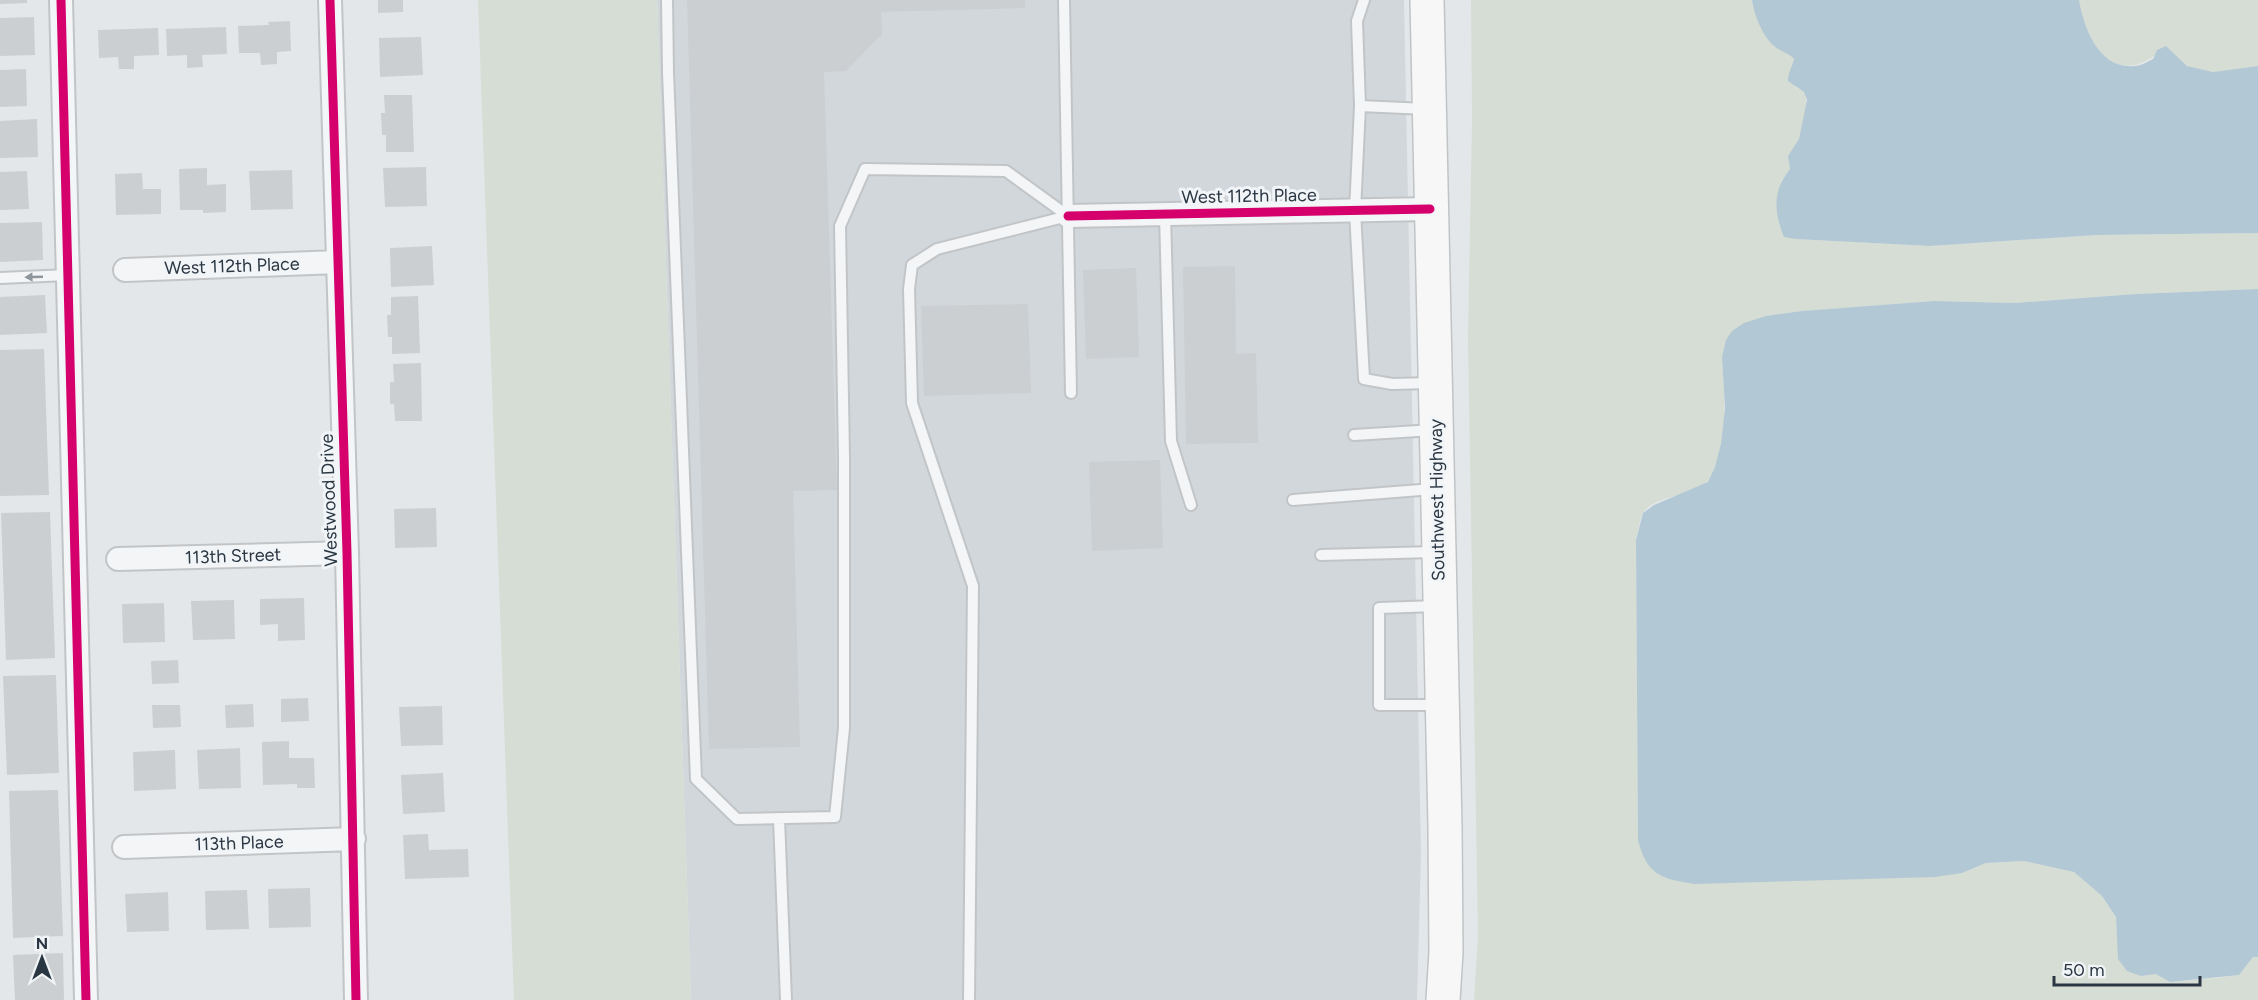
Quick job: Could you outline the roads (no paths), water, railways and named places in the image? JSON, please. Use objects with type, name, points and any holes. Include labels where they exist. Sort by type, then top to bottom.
[{"type":"main road","name":"Southwest Highway","points":[[1427,0],[1446,952],[1443,1000]]},
{"type":"street","points":[[61,0],[86,1000]]},
{"type":"street","name":"Westwood Drive","points":[[330,0],[347,553],[356,1000]]},
{"type":"street","name":"West 112th Place","points":[[1068,216],[1430,209]]},
{"type":"street","name":"West 112th Place","points":[[125,270],[338,262]]},
{"type":"street","name":"113th Street","points":[[118,560],[347,553]]},
{"type":"street","name":"113th Place","points":[[124,847],[354,839]]},
{"type":"lane","points":[[667,0],[696,779],[737,819],[835,817],[844,728],[844,457],[840,226],[865,170],[1006,171],[1068,216]]},
{"type":"lane","points":[[1064,0],[1071,393]]},
{"type":"lane","points":[[1364,0],[1357,21],[1360,106],[1355,211],[1364,379],[1392,384],[1434,383]]},
{"type":"lane","points":[[1360,106],[1429,109]]},
{"type":"lane","points":[[1165,214],[1170,441],[1191,505]]},
{"type":"lane","points":[[969,1000],[973,586],[912,403],[909,289],[912,265],[937,249],[1068,216]]},
{"type":"lane","points":[[0,278],[68,275]]},
{"type":"lane","points":[[1354,435],[1436,430]]},
{"type":"lane","points":[[1293,500],[1437,489]]},
{"type":"lane","points":[[1321,555],[1438,552]]},
{"type":"lane","points":[[1440,606],[1378,608],[1379,705],[1442,705]]},
{"type":"lane","points":[[779,818],[786,1000]]},
{"type":"water","points":[[1752,0],[2079,0],[2085,23],[2095,45],[2112,61],[2122,65],[2144,64],[2153,59],[2157,50],[2166,46],[2187,66],[2213,72],[2258,66],[2258,233],[2096,235],[1930,246],[1784,237],[1778,219],[1776,202],[1780,185],[1790,169],[1788,156],[1799,139],[1807,100],[1804,92],[1788,81],[1794,59],[1775,47],[1765,36]]},
{"type":"water","points":[[2258,289],[2258,957],[2253,957],[2239,975],[2170,982],[2156,974],[2141,976],[2127,971],[2118,959],[2116,917],[2102,896],[2074,872],[2024,861],[1986,863],[1962,873],[1935,877],[1695,884],[1664,877],[1651,868],[1638,840],[1636,540],[1643,513],[1654,505],[1708,482],[1715,467],[1721,444],[1725,408],[1722,357],[1726,340],[1732,331],[1744,323],[1766,316],[1802,311],[1934,301],[2015,303],[2136,294]]}]
